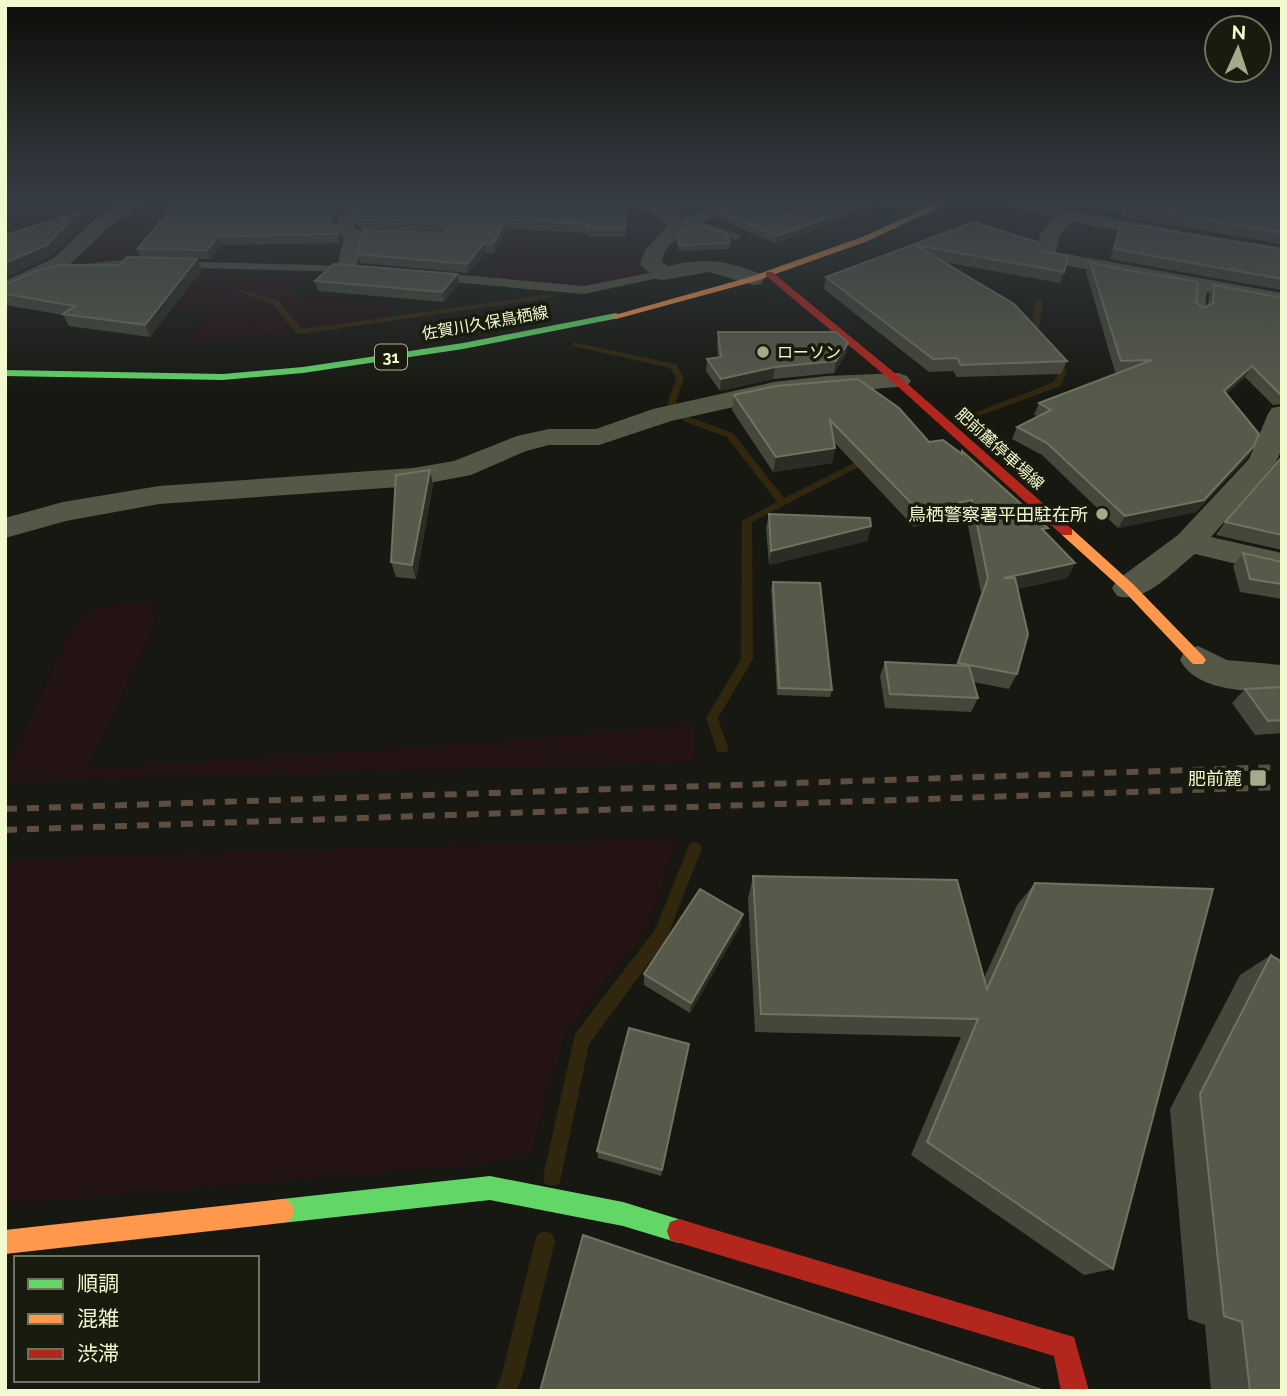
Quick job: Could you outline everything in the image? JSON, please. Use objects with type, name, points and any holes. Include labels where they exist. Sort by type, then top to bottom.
[{"type":"main road","name":"佐賀川久保鳥栖線","points":[[5,373],[223,376],[303,370],[463,346],[596,321],[762,276],[792,265]]},
{"type":"main road","name":"肥前麓停車場線","points":[[762,276],[898,381],[1129,588],[1198,660]]},
{"type":"main road","points":[[5,1242],[490,1188],[623,1214],[1065,1346],[1075,1391]]},
{"type":"street","points":[[10,285],[54,265]]},
{"type":"street","points":[[652,265],[664,274],[695,265]]},
{"type":"street","points":[[721,265],[762,276]]},
{"type":"street","points":[[1094,265],[1282,300]]},
{"type":"street","points":[[5,528],[63,512],[159,495],[425,475],[461,469],[517,444],[549,438],[599,437],[663,415],[774,390],[898,381]]},
{"type":"street","points":[[1129,588],[1189,542],[1262,462],[1282,414]]},
{"type":"street","points":[[1189,542],[1282,564]]},
{"type":"street","points":[[1198,660],[1220,673],[1282,679]]},
{"type":"lane","points":[[10,285],[98,265]]},
{"type":"lane","points":[[219,265],[374,271]]},
{"type":"lane","points":[[421,276],[584,290],[664,274]]},
{"type":"lane","points":[[1199,313],[1201,285]]},
{"type":"shaded area","points":[[102,265],[165,265],[164,273],[303,276],[290,294],[388,304],[387,318],[179,346],[221,305],[160,307]]},
{"type":"shaded area","points":[[496,265],[637,265],[647,274],[582,288],[487,277]]},
{"type":"shaded area","points":[[158,603],[153,629],[88,769],[484,743],[694,723],[695,762],[5,782],[5,771],[75,620],[102,605]]},
{"type":"shaded area","points":[[677,838],[649,927],[566,1032],[531,1155],[474,1165],[5,1204],[5,859]]},
{"type":"building","points":[[60,265],[192,265],[145,325],[63,314],[75,306],[5,294],[5,285],[36,271]]},
{"type":"building","points":[[333,265],[457,274],[442,292],[315,281]]},
{"type":"building","points":[[858,265],[949,265],[1014,304],[1067,361],[961,365],[957,358],[933,359],[826,277]]},
{"type":"building","points":[[1026,265],[1066,265],[1064,272]]},
{"type":"building","points":[[1091,265],[1198,282],[1196,302],[1203,308],[1213,303],[1214,285],[1282,298],[1282,394],[1252,366],[1224,391],[1259,434],[1254,446],[1204,500],[1125,516],[1047,443],[1017,427],[1051,410],[1039,403],[1152,360],[1121,361]]},
{"type":"building","points":[[1204,265],[1282,265],[1282,279]]},
{"type":"building","points":[[718,332],[836,332],[848,343],[836,361],[775,367],[721,379],[707,359],[721,357]]},
{"type":"building","points":[[858,379],[899,408],[929,442],[943,440],[962,454],[962,451],[1048,528],[1042,529],[1075,563],[1004,578],[1015,578],[1028,634],[1017,674],[958,663],[988,578],[972,500],[919,511],[830,420],[835,448],[776,457],[734,395],[776,386]]},
{"type":"building","points":[[1281,458],[1282,535],[1225,522]]},
{"type":"building","points":[[430,470],[412,565],[391,562],[396,475]]},
{"type":"building","points":[[769,514],[870,518],[871,526],[771,551]]},
{"type":"building","points":[[1243,553],[1282,562],[1282,584],[1250,579]]},
{"type":"building","points":[[773,582],[820,583],[832,690],[779,688]]},
{"type":"building","points":[[885,662],[969,666],[978,698],[890,694]]},
{"type":"building","points":[[1282,687],[1282,720],[1268,721],[1245,689]]},
{"type":"building","points":[[753,876],[957,880],[987,989],[1035,883],[1213,889],[1113,1269],[927,1142],[978,1019],[761,1014]]},
{"type":"building","points":[[700,889],[743,914],[691,1003],[644,974]]},
{"type":"building","points":[[1271,955],[1282,962],[1282,1391],[1250,1391],[1242,1322],[1224,1316],[1200,1094]]},
{"type":"building","points":[[629,1028],[689,1044],[662,1170],[597,1151]]},
{"type":"building","points":[[583,1235],[1045,1391],[540,1391]]},
{"type":"waterway","points":[[240,290],[275,302],[300,332],[550,296]]},
{"type":"waterway","points":[[1039,301],[1035,330],[1042,340]]},
{"type":"waterway","points":[[576,344],[673,366],[680,378],[670,408]]},
{"type":"waterway","points":[[965,418],[1058,384],[1063,371],[1055,358]]},
{"type":"waterway","points":[[686,419],[730,435],[782,502]]},
{"type":"waterway","points":[[722,748],[712,718],[747,659],[747,521],[869,459]]},
{"type":"waterway","points":[[552,1177],[581,1040],[661,935],[695,848]]},
{"type":"waterway","points":[[505,1391],[512,1377],[545,1241]]},
{"type":"railway","points":[[5,809],[1282,767]]},
{"type":"railway","points":[[5,830],[1282,787]]},
{"type":"traffic: fast","points":[[5,373],[223,377],[303,370],[463,346],[616,316]]},
{"type":"traffic: fast","points":[[282,1211],[490,1188],[623,1214],[679,1231]]},
{"type":"traffic: slow","points":[[616,316],[753,279],[792,265]]},
{"type":"traffic: slow","points":[[1067,532],[1129,588],[1198,660]]},
{"type":"traffic: slow","points":[[5,1242],[282,1211]]},
{"type":"traffic: jam","points":[[769,274],[898,381],[1067,532]]},
{"type":"traffic: jam","points":[[679,1231],[1065,1346],[1075,1391]]},
{"type":"place","name":"ローソン","points":[[763,352]]},
{"type":"place","name":"鳥栖警察署平田駐在所","points":[[1102,514]]},
{"type":"place","name":"肥前麓","points":[[1258,778]]}]
